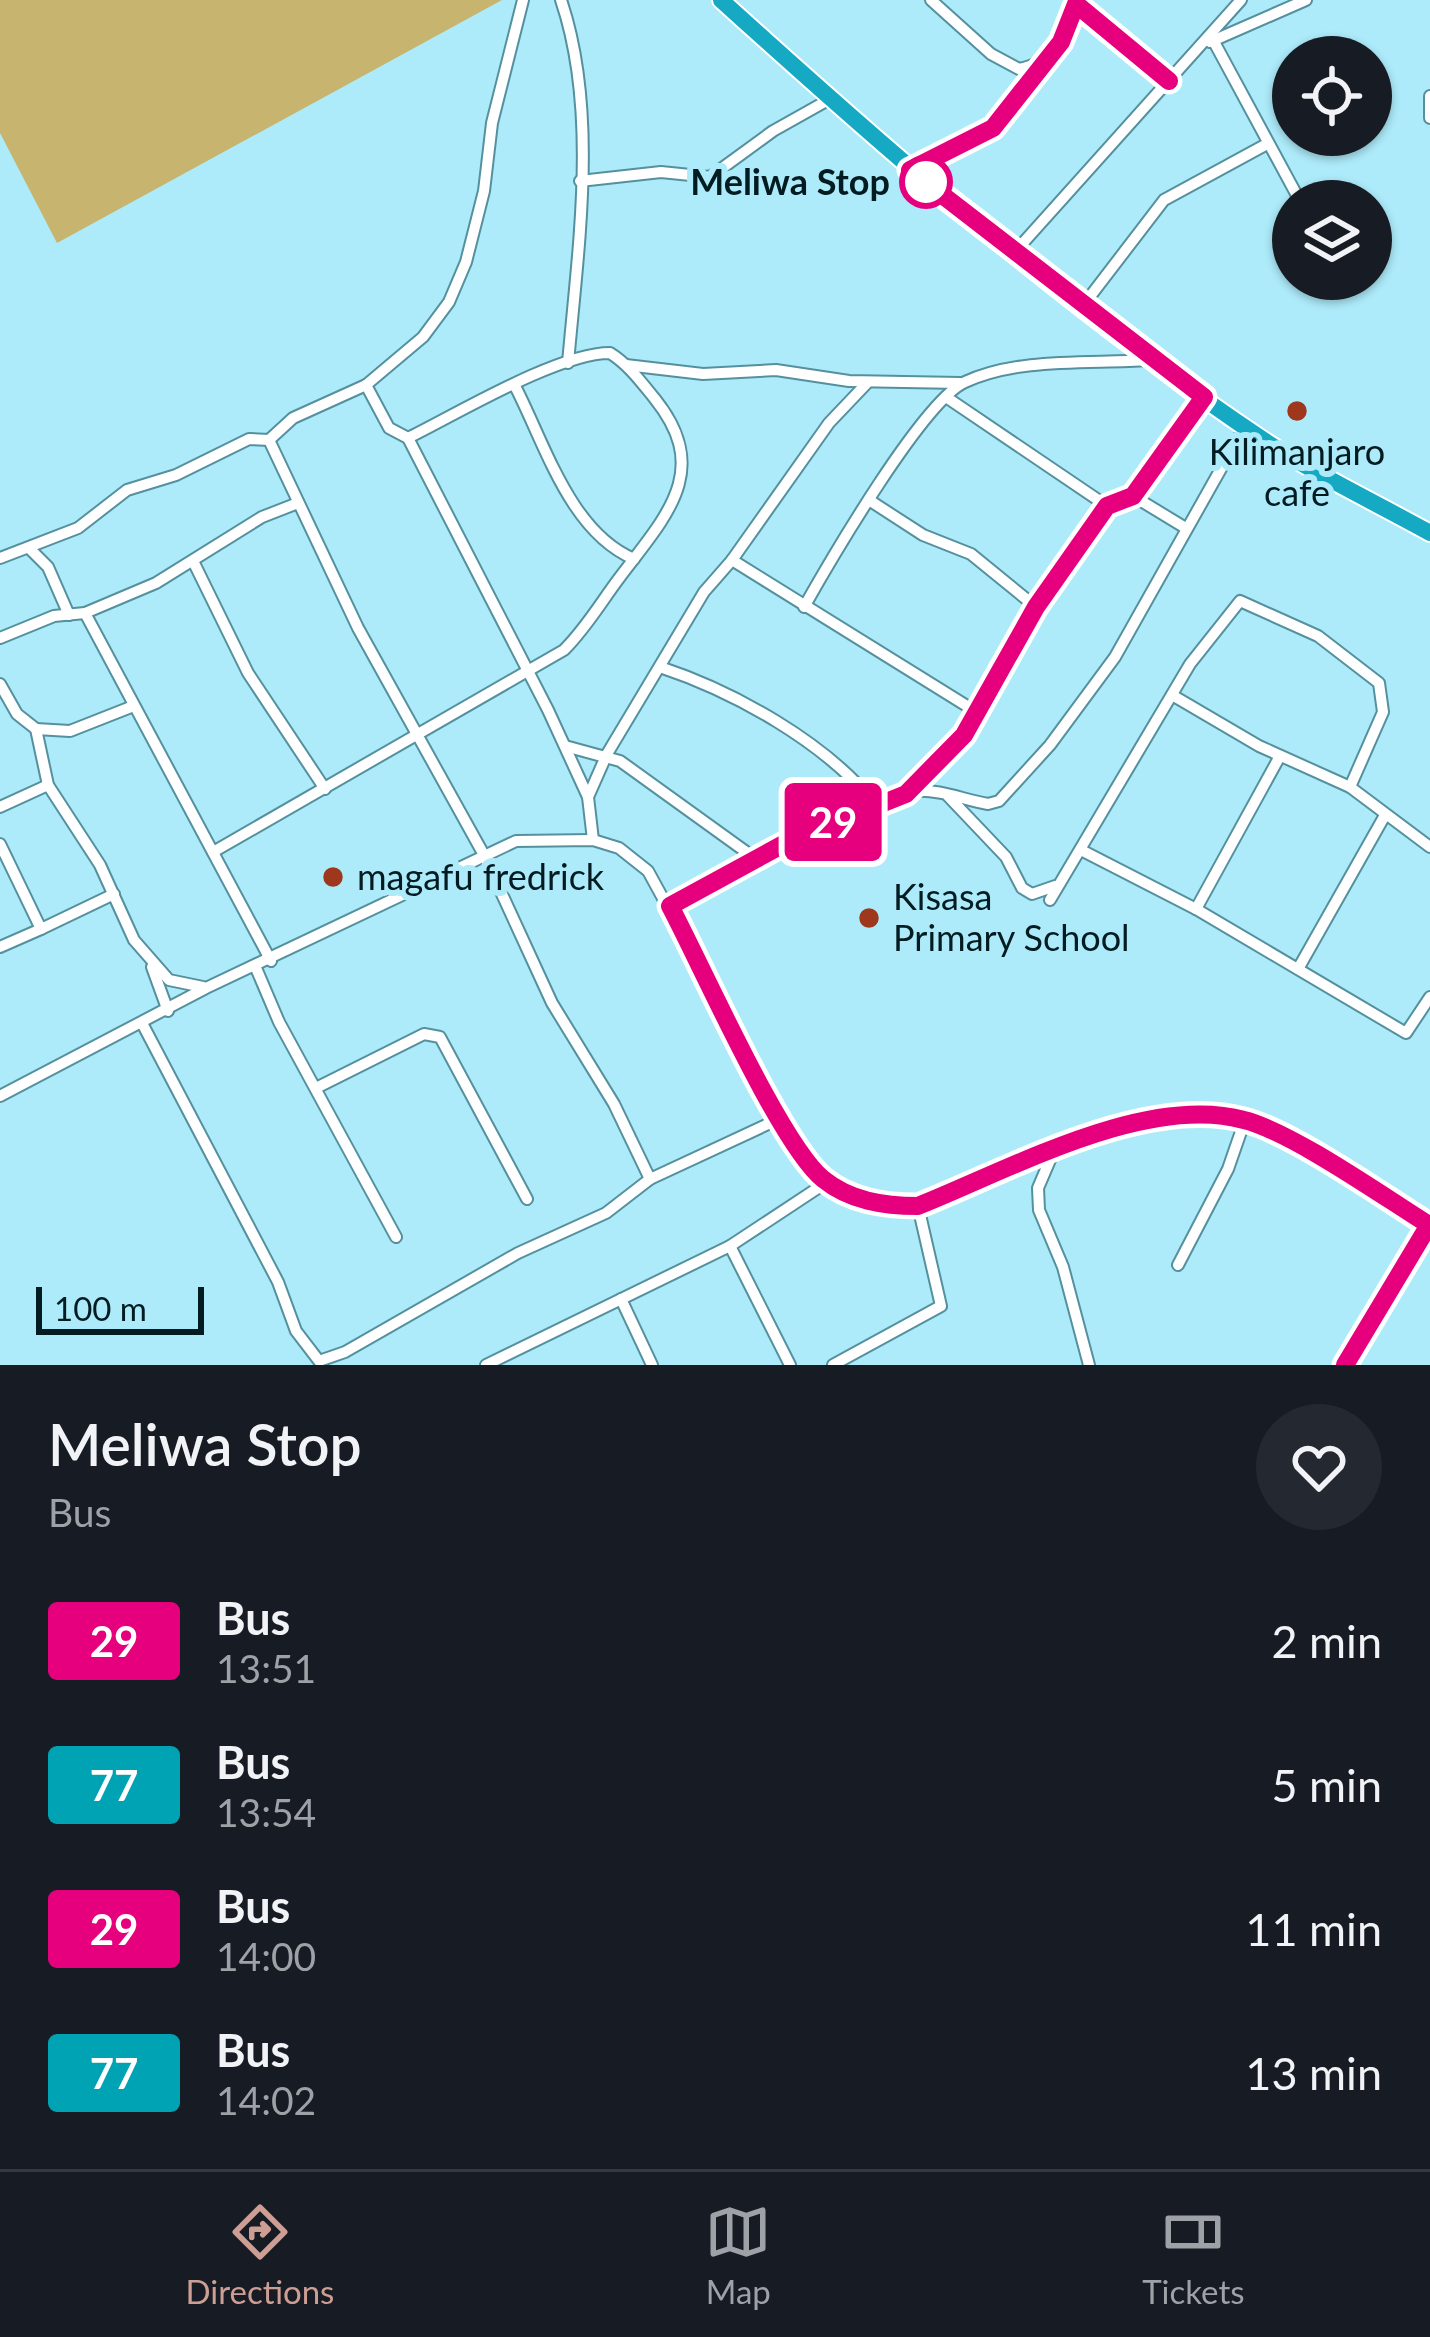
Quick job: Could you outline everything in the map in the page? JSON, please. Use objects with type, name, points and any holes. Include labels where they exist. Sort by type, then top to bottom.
[{"type":"highway","points":[[721,0],[910,170],[1151,359],[1245,426],[1430,533]]},
{"type":"street","points":[[0,558],[78,528],[127,490],[176,475],[249,439],[269,440],[293,418],[366,385],[423,337],[449,302],[466,262],[510,38],[523,0]]},
{"type":"street","points":[[561,0],[578,64],[582,242],[568,363]]},
{"type":"street","points":[[931,0],[1007,66],[1018,69],[1044,61]]},
{"type":"street","points":[[1013,254],[1241,0]]},
{"type":"street","points":[[1207,43],[1306,0]]},
{"type":"street","points":[[910,170],[982,137],[1061,42],[1074,2],[1169,81]]},
{"type":"street","points":[[1207,43],[1288,180]]},
{"type":"street","points":[[1430,96],[1430,118]]},
{"type":"street","points":[[580,181],[661,172],[710,177],[773,131],[830,99]]},
{"type":"street","points":[[1082,307],[1164,200],[1267,144]]},
{"type":"street","points":[[408,438],[514,386],[604,353],[626,365],[703,374],[776,370],[868,382],[960,383],[1024,368],[1151,359]]},
{"type":"street","points":[[213,852],[418,731],[530,674],[589,625],[679,486],[685,457],[675,425],[626,365]]},
{"type":"street","points":[[588,796],[607,754],[704,592],[830,423],[868,382]]},
{"type":"street","points":[[804,607],[893,461],[960,383]]},
{"type":"street","points":[[366,385],[389,428],[408,438],[530,674],[588,796],[593,840]]},
{"type":"street","points":[[514,386],[584,522],[611,549],[634,559]]},
{"type":"street","points":[[906,794],[964,735],[1036,607],[1107,506],[1133,496],[1204,397]]},
{"type":"street","points":[[946,398],[1107,506]]},
{"type":"street","points":[[670,906],[756,860],[906,794],[946,794],[988,804],[998,801],[1050,745],[1115,658],[1184,527],[1245,426]]},
{"type":"street","points":[[269,440],[358,628],[484,855],[552,1003],[614,1104],[650,1179]]},
{"type":"street","points":[[1133,496],[1184,527]]},
{"type":"street","points":[[872,502],[923,535],[970,554],[1036,607]]},
{"type":"street","points":[[0,638],[85,613],[193,561],[262,517],[298,503]]},
{"type":"street","points":[[30,549],[48,567],[69,614]]},
{"type":"street","points":[[731,560],[975,711]]},
{"type":"street","points":[[193,561],[248,673],[326,789]]},
{"type":"street","points":[[1050,900],[1172,694],[1229,608],[1240,601],[1318,636],[1372,675],[1382,694],[1383,712],[1350,787]]},
{"type":"street","points":[[85,613],[131,707],[160,747],[271,961]]},
{"type":"street","points":[[661,667],[703,681],[792,734],[861,786],[875,804]]},
{"type":"street","points":[[0,684],[16,714],[36,729],[70,731],[131,707]]},
{"type":"street","points":[[1172,694],[1280,756],[1350,787],[1384,818],[1430,847]]},
{"type":"street","points":[[36,729],[48,785],[151,964],[168,1011]]},
{"type":"street","points":[[565,746],[607,754],[756,860]]},
{"type":"street","points":[[1196,909],[1280,756]]},
{"type":"street","points":[[0,807],[48,785]]},
{"type":"street","points":[[946,794],[1006,857],[1022,888],[1032,895],[1057,885]]},
{"type":"street","points":[[1298,969],[1384,818]]},
{"type":"street","points":[[0,1096],[206,988],[516,841],[593,840],[620,848],[648,871],[809,1167],[827,1182],[882,1206],[918,1206],[1165,1115],[1245,1120],[1430,1225],[1345,1365]]},
{"type":"street","points":[[0,844],[41,929]]},
{"type":"street","points":[[1081,850],[1196,909],[1406,1033],[1430,997]]},
{"type":"street","points":[[0,947],[114,895]]},
{"type":"street","points":[[151,964],[169,980],[206,988]]},
{"type":"street","points":[[256,968],[279,1022],[396,1237]]},
{"type":"street","points":[[143,1024],[278,1282],[296,1331],[321,1363],[518,1253],[606,1213],[650,1179],[781,1118]]},
{"type":"street","points":[[318,1087],[424,1034],[440,1037],[527,1199]]},
{"type":"street","points":[[1178,1265],[1228,1169],[1245,1120]]},
{"type":"street","points":[[1053,1153],[1038,1188],[1039,1210],[1063,1268],[1089,1365]]},
{"type":"street","points":[[486,1365],[730,1246],[827,1182]]},
{"type":"street","points":[[833,1365],[941,1306],[918,1206]]},
{"type":"street","points":[[730,1246],[790,1365]]},
{"type":"street","points":[[621,1299],[652,1365]]},
{"type":"shaded area","points":[[0,0],[502,0],[57,243],[0,133]]},
{"type":"bus line","name":"29","points":[[1169,81],[1076,4],[1061,42],[993,128],[910,170],[1204,397],[1133,496],[1107,506],[1036,607],[964,735],[946,747],[906,794],[791,840],[670,906],[809,1167],[853,1195],[882,1206],[918,1206],[1141,1121],[1195,1113],[1262,1127],[1429,1225],[1345,1365]]},
{"type":"place","name":"Meliwa Stop","points":[[926,182]]},
{"type":"place","name":"Kilimanjaro cafe","points":[[1297,411]]},
{"type":"place","name":"magafu fredrick","points":[[333,877]]},
{"type":"place","name":"Kisasa Primary School","points":[[869,918]]}]
